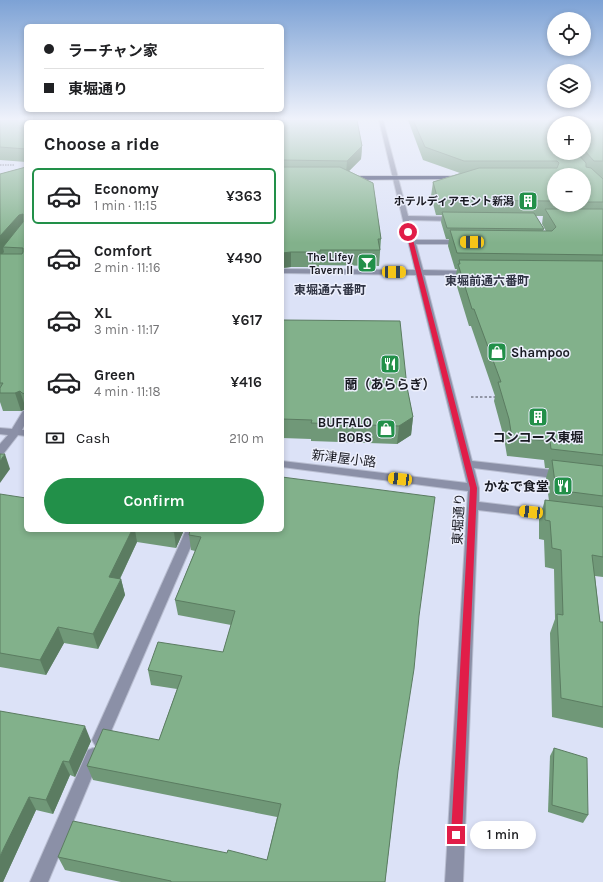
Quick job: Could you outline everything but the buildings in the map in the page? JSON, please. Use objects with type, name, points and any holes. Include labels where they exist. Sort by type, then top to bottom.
[{"type":"highway","points":[[335,178],[471,178]]},
{"type":"street","name":"東堀通り","points":[[392,161],[474,488],[454,882]]},
{"type":"street","points":[[405,218],[458,219]]},
{"type":"street","points":[[411,242],[472,242]]},
{"type":"street","points":[[284,271],[480,273]]},
{"type":"street","points":[[0,451],[21,432],[24,420]]},
{"type":"street","points":[[0,431],[21,432]]},
{"type":"street","name":"新津屋小路","points":[[284,464],[474,488]]},
{"type":"street","points":[[468,464],[573,476]]},
{"type":"street","points":[[473,504],[565,517]]},
{"type":"street","points":[[39,882],[191,532]]},
{"type":"path","points":[[0,165],[14,166]]},
{"type":"path","points":[[450,397],[505,397]]},
{"type":"place","name":"ホテルディアモント新潟","points":[[528,201]]},
{"type":"place","name":"The Lifey Tavern II","points":[[367,263]]},
{"type":"place","name":"Shampoo","points":[[497,352]]},
{"type":"place","name":"蘭（あららぎ）","points":[[390,364]]},
{"type":"place","name":"コンコース東堀","points":[[538,417]]},
{"type":"place","name":"BUFFALO BOBS","points":[[386,429]]},
{"type":"place","name":"かなで食堂","points":[[563,486]]},
{"type":"district","name":"東堀前通六番町","points":[[487,281]]},
{"type":"district","name":"東堀通六番町","points":[[330,290]]},
{"type":"route","points":[[408,232],[474,488],[456,835]]}]
